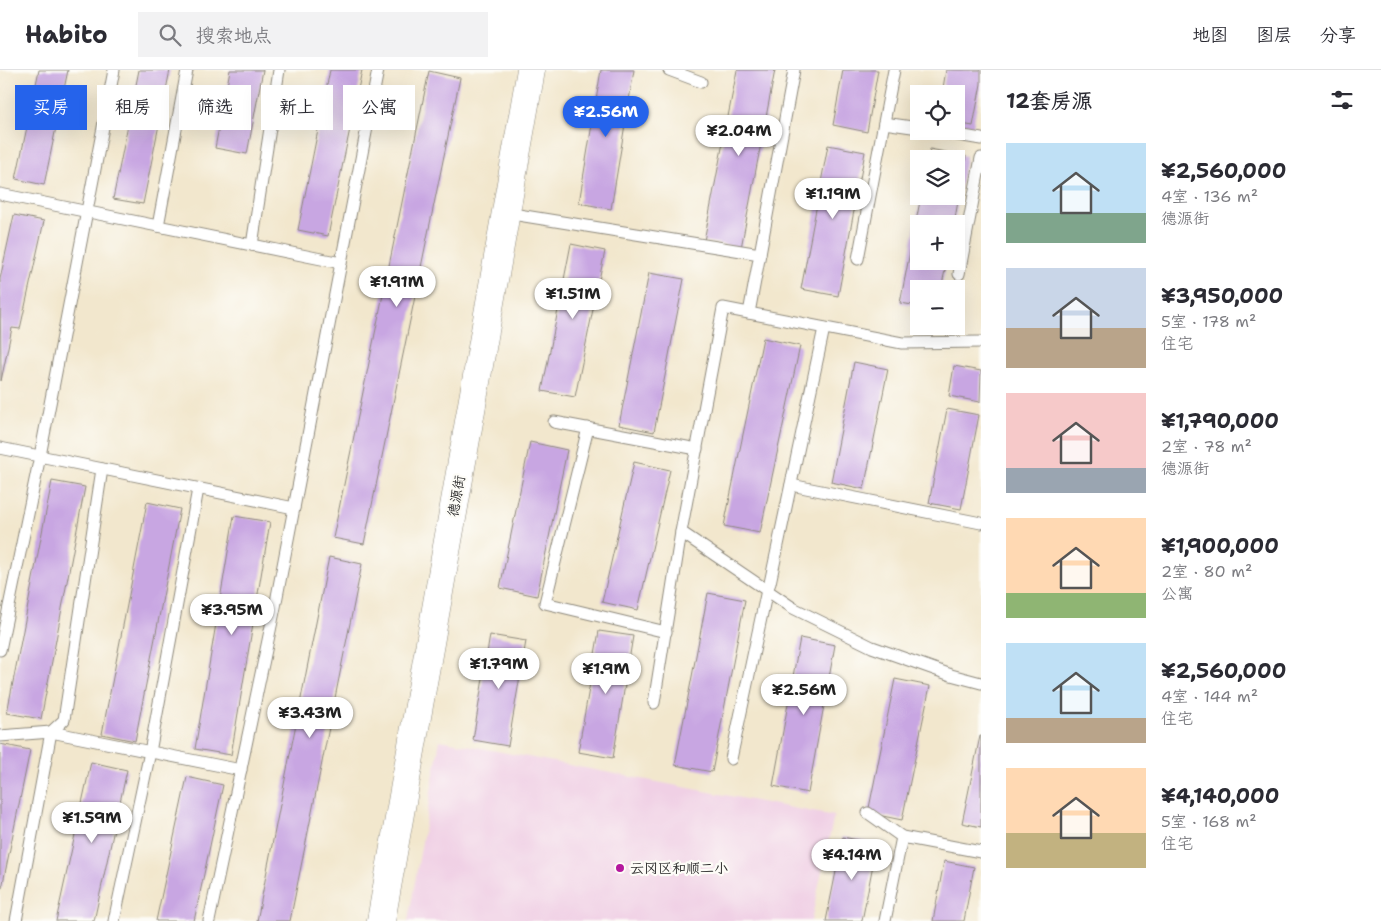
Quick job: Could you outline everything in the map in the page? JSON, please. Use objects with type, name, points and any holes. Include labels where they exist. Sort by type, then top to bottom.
[{"type":"street","name":"德源街","points":[[381,921],[531,70]]},
{"type":"lane","points":[[0,650],[40,456],[114,70]]},
{"type":"lane","points":[[158,226],[188,70]]},
{"type":"lane","points":[[252,245],[279,70]]},
{"type":"lane","points":[[209,921],[275,607],[378,70]]},
{"type":"lane","points":[[669,70],[701,82]]},
{"type":"lane","points":[[749,313],[794,70]]},
{"type":"lane","points":[[858,259],[894,70]]},
{"type":"lane","points":[[884,123],[910,127]]},
{"type":"lane","points":[[965,136],[981,139]]},
{"type":"lane","points":[[958,274],[981,158]]},
{"type":"lane","points":[[0,194],[341,263]]},
{"type":"lane","points":[[506,213],[760,254]]},
{"type":"lane","points":[[654,703],[681,532],[723,308],[902,343],[981,342]]},
{"type":"lane","points":[[731,759],[824,328]]},
{"type":"lane","points":[[554,422],[697,448]]},
{"type":"lane","points":[[588,428],[545,603],[666,632]]},
{"type":"lane","points":[[0,448],[294,508]]},
{"type":"lane","points":[[16,921],[50,732],[64,720],[102,469]]},
{"type":"lane","points":[[791,486],[981,523]]},
{"type":"lane","points":[[114,921],[150,752],[198,489]]},
{"type":"lane","points":[[681,532],[793,608],[872,647],[951,675],[981,683]]},
{"type":"lane","points":[[0,736],[50,732],[241,770]]},
{"type":"lane","points":[[868,814],[902,837],[981,852]]},
{"type":"lane","points":[[885,921],[902,837]]},
{"type":"shaded area","name":"云冈区和顺二小","points":[[440,740],[834,816],[811,921],[408,921]]},
{"type":"building","points":[[39,70],[68,70],[65,85],[36,85]]},
{"type":"building","points":[[139,70],[170,70],[167,85],[136,85]]},
{"type":"building","points":[[230,70],[263,70],[247,154],[215,148],[218,130],[251,130],[251,85],[227,85]]},
{"type":"building","points":[[330,70],[362,70],[359,85],[343,85],[343,130],[350,130],[328,236],[298,230],[318,130],[333,130],[333,85],[327,85]]},
{"type":"building","points":[[601,70],[634,70],[611,209],[579,203]]},
{"type":"building","points":[[737,70],[775,70],[741,248],[704,241]]},
{"type":"building","points":[[843,70],[878,70],[867,132],[833,125]]},
{"type":"building","points":[[946,70],[981,70],[981,84],[973,126],[965,125],[965,85],[944,85]]},
{"type":"building","points":[[429,71],[460,78],[364,544],[333,538]]},
{"type":"building","points":[[26,130],[55,130],[44,185],[16,179]]},
{"type":"building","points":[[127,130],[158,130],[143,204],[113,199]]},
{"type":"building","points":[[828,145],[865,152],[838,296],[801,289]]},
{"type":"building","points":[[919,205],[957,205],[956,215],[917,215]]},
{"type":"building","points":[[14,215],[44,221],[20,329],[12,328],[1,381],[0,279]]},
{"type":"building","points":[[571,244],[605,251],[575,397],[542,391]]},
{"type":"building","points":[[910,252],[910,270],[945,270],[943,280],[910,280],[910,305],[900,303]]},
{"type":"building","points":[[649,273],[684,279],[654,432],[619,425]]},
{"type":"building","points":[[763,338],[800,346],[760,533],[724,526]]},
{"type":"building","points":[[854,362],[888,369],[864,489],[831,482]]},
{"type":"building","points":[[954,366],[981,371],[980,402],[949,396]]},
{"type":"building","points":[[947,409],[979,415],[961,509],[929,503]]},
{"type":"building","points":[[530,442],[567,450],[537,596],[500,588]]},
{"type":"building","points":[[634,462],[670,470],[638,610],[602,602]]},
{"type":"building","points":[[52,481],[85,487],[41,719],[7,713]]},
{"type":"building","points":[[147,502],[180,509],[135,741],[102,734]]},
{"type":"building","points":[[234,516],[270,522],[231,755],[195,749]]},
{"type":"building","points":[[329,557],[362,564],[290,921],[257,921]]},
{"type":"building","points":[[708,593],[745,600],[712,772],[675,765]]},
{"type":"building","points":[[599,631],[633,636],[613,758],[578,752]]},
{"type":"building","points":[[490,635],[526,641],[508,746],[473,740]]},
{"type":"building","points":[[800,638],[835,645],[808,793],[773,786]]},
{"type":"building","points":[[895,679],[930,686],[902,820],[868,813]]},
{"type":"building","points":[[981,736],[981,827],[962,823]]},
{"type":"building","points":[[0,744],[30,750],[2,888],[0,888]]},
{"type":"building","points":[[91,762],[127,770],[94,921],[56,921]]},
{"type":"building","points":[[187,777],[223,785],[194,921],[156,921]]},
{"type":"building","points":[[843,837],[877,844],[862,921],[826,921]]},
{"type":"building","points":[[944,861],[974,867],[964,921],[933,921]]},
{"type":"place","name":"云冈区和顺二小","points":[[620,868]]}]
